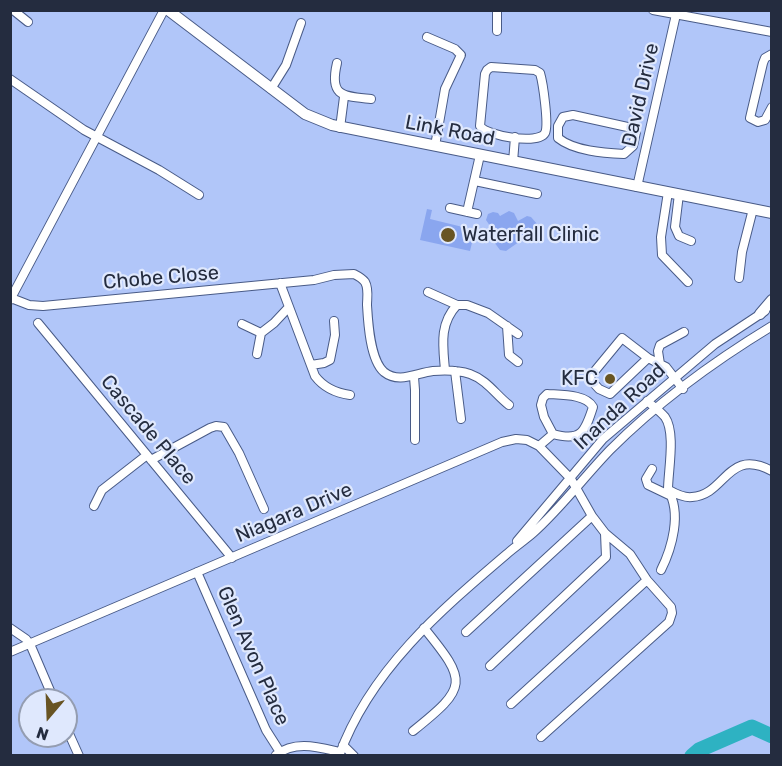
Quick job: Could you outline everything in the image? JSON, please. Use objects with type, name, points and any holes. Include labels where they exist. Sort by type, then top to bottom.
[{"type":"main road","name":"Link Road","points":[[169,11],[305,114],[340,128],[771,213]]},
{"type":"main road","name":"Link Road","points":[[755,209],[771,221]]},
{"type":"main road","points":[[760,314],[771,300]]},
{"type":"street","points":[[13,10],[28,22]]},
{"type":"street","points":[[497,10],[498,31]]},
{"type":"street","points":[[653,10],[677,12],[771,32]]},
{"type":"street","points":[[12,295],[97,137],[169,11]]},
{"type":"street","name":"David Drive","points":[[637,187],[677,12]]},
{"type":"street","points":[[271,89],[286,65],[301,23]]},
{"type":"street","points":[[427,37],[455,49],[461,55],[445,89],[435,146]]},
{"type":"street","points":[[771,54],[765,58],[763,63],[750,118],[758,122],[765,120],[771,107]]},
{"type":"street","points":[[337,63],[334,78],[339,92],[344,97],[371,99]]},
{"type":"street","points":[[491,67],[535,70],[541,75],[546,129],[541,137],[534,139],[515,137],[487,132],[480,126],[485,74],[491,67]]},
{"type":"street","points":[[10,79],[97,137],[159,170],[199,195]]},
{"type":"street","points":[[340,128],[344,97]]},
{"type":"street","points":[[573,115],[629,127],[636,132],[635,139],[629,151],[616,154],[569,145],[558,138],[557,130],[563,117],[573,115]]},
{"type":"street","points":[[513,162],[515,137]]},
{"type":"street","points":[[635,139],[648,141]]},
{"type":"street","points":[[450,208],[472,213],[480,155]]},
{"type":"street","points":[[475,181],[537,194]]},
{"type":"street","points":[[668,192],[661,237],[662,255],[688,282]]},
{"type":"street","points":[[679,194],[675,227],[679,236],[691,241]]},
{"type":"street","points":[[739,279],[742,252],[755,209]]},
{"type":"street","name":"Chobe Close","points":[[12,295],[29,305],[43,306],[314,280],[346,273],[354,274],[367,288],[368,320],[377,363],[392,377],[414,377]]},
{"type":"street","points":[[280,283],[315,376],[325,386],[338,393],[350,395]]},
{"type":"street","points":[[428,292],[457,305],[478,308],[518,334]]},
{"type":"street","points":[[445,370],[442,336],[447,318],[457,305]]},
{"type":"street","points":[[257,354],[261,333],[289,307]]},
{"type":"street","name":"Inanda Road","points":[[509,551],[590,452],[674,378],[723,339],[771,307]]},
{"type":"street","points":[[311,365],[330,360],[335,335],[334,321]]},
{"type":"street","name":"Cascade Place","points":[[38,323],[232,558]]},
{"type":"street","points":[[242,324],[261,333]]},
{"type":"street","points":[[507,326],[509,355],[518,362]]},
{"type":"street","name":"Inanda Road","points":[[340,751],[357,716],[375,687],[395,660],[424,628],[532,533],[611,450],[683,389],[771,326]]},
{"type":"street","points":[[660,364],[658,351],[660,345],[684,332]]},
{"type":"street","points":[[648,358],[610,394],[599,389],[589,378],[620,339],[623,339],[666,368],[683,389]]},
{"type":"street","points":[[415,440],[414,377],[445,370],[470,374],[486,382],[509,405]]},
{"type":"street","points":[[455,371],[461,419]]},
{"type":"street","points":[[544,395],[574,397],[591,404],[593,407],[588,422],[578,436],[570,438],[553,434],[542,412],[544,395]]},
{"type":"street","points":[[647,401],[667,421],[670,434],[670,493],[674,524],[672,540],[661,570]]},
{"type":"street","points":[[94,507],[102,490],[149,458],[216,426],[224,427],[264,508]]},
{"type":"street","points":[[541,737],[669,622],[672,613],[671,607],[647,580],[630,554],[605,534],[571,478],[538,446],[553,434]]},
{"type":"street","name":"Niagara Drive","points":[[10,652],[502,442],[516,439],[526,440],[538,446]]},
{"type":"street","points":[[651,468],[646,479],[648,485],[691,498],[703,494],[741,464],[753,463],[771,471]]},
{"type":"street","points":[[466,633],[592,516]]},
{"type":"street","points":[[490,666],[606,556],[605,534]]},
{"type":"street","name":"Glen Avon Place","points":[[197,572],[278,754]]},
{"type":"street","points":[[511,704],[647,580]]},
{"type":"street","points":[[10,628],[30,644],[49,688]]},
{"type":"street","points":[[413,731],[447,703],[456,685],[452,665],[424,628]]},
{"type":"street","points":[[278,754],[301,746],[312,746],[354,756]]},
{"type":"building","name":"Waterfall Clinic","points":[[427,209],[432,210],[430,219],[475,230],[470,251],[420,240]]},
{"type":"building","points":[[509,211],[514,213],[518,221],[527,216],[538,225],[536,230],[506,251],[500,250],[494,242],[497,236],[486,220],[488,214],[493,212],[500,216]]},
{"type":"waterway","points":[[692,756],[699,750],[752,727],[772,736]]},
{"type":"place","name":"Waterfall Clinic","points":[[448,235]]},
{"type":"place","name":"KFC","points":[[610,379]]}]
